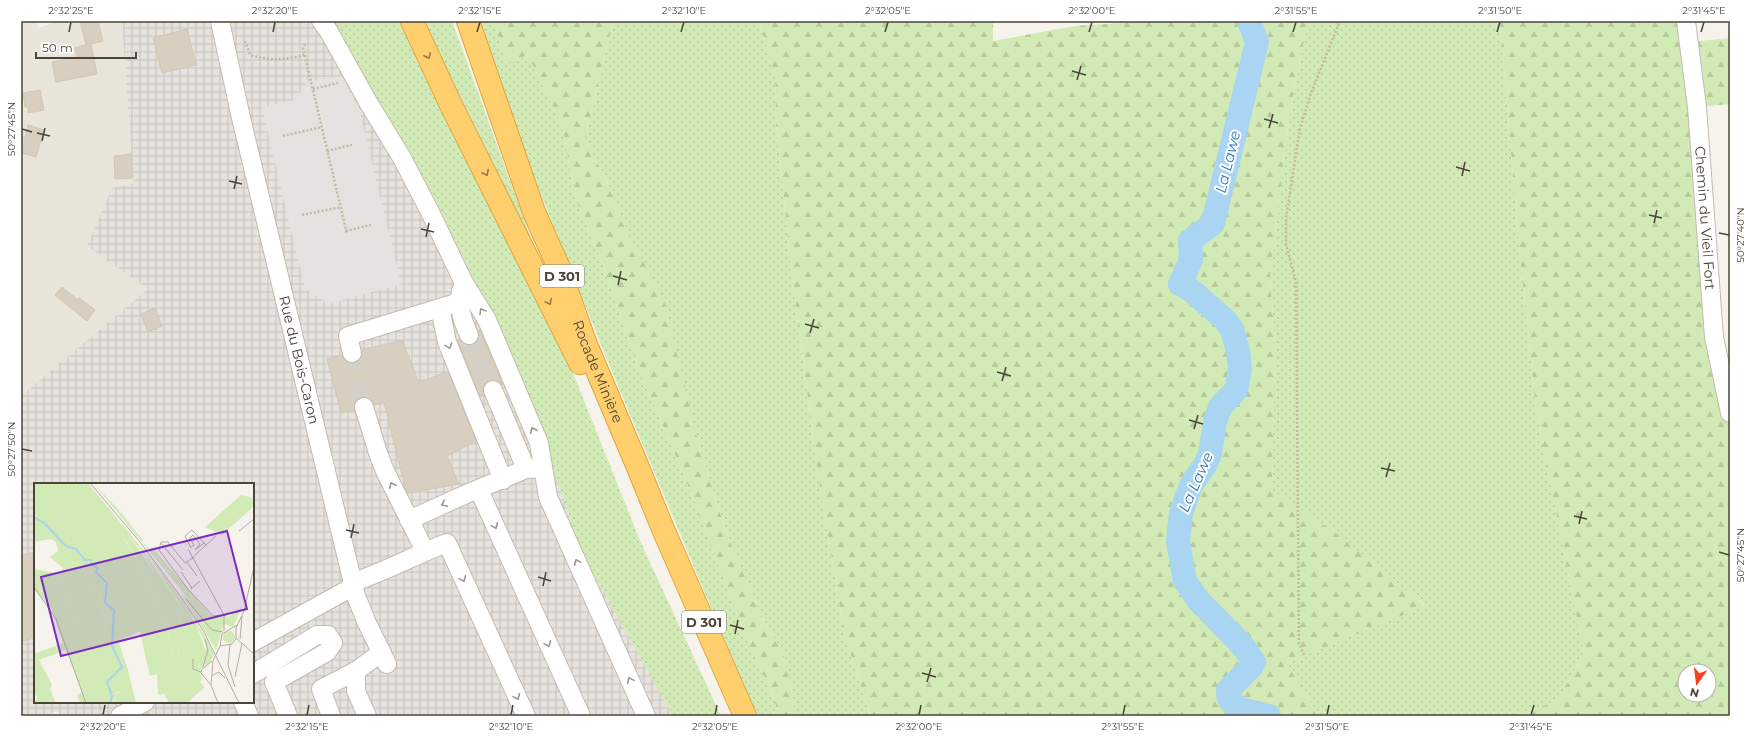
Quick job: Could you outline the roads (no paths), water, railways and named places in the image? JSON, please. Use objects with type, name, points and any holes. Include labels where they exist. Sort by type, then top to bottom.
[{"type":"highway","points":[[412,21],[450,103],[569,341],[611,432],[663,529]]},
{"type":"highway","name":"Rocade Minière","points":[[468,21],[534,212],[559,268],[585,342],[663,529],[746,716]]},
{"type":"street","name":"Rue du Bois-Caron","points":[[220,21],[293,334],[354,584],[362,610],[385,658],[356,671]]},
{"type":"street","points":[[321,21],[328,30],[368,102],[402,158],[463,281],[487,320],[539,443],[534,469]]},
{"type":"street","name":"Chemin du Vieil Fort","points":[[1686,21],[1697,108],[1714,337],[1730,413]]},
{"type":"street","points":[[463,281],[459,302],[463,322],[469,334]]},
{"type":"street","points":[[350,344],[440,308],[459,302]]},
{"type":"street","points":[[440,308],[447,342],[503,480]]},
{"type":"street","points":[[493,390],[548,497],[646,716]]},
{"type":"street","points":[[364,407],[378,453],[425,551]]},
{"type":"street","points":[[409,520],[464,495],[534,469]]},
{"type":"street","points":[[479,490],[581,716]]},
{"type":"street","points":[[254,641],[354,584],[425,551],[447,543],[526,716]]},
{"type":"street","points":[[254,673],[317,635],[328,635],[333,644],[327,652],[274,682],[288,716]]},
{"type":"street","points":[[331,716],[321,689],[356,671],[356,691],[367,716]]},
{"type":"street","points":[[120,716],[143,703]]},
{"type":"street","points":[[243,703],[249,716]]},
{"type":"waterway","name":"La Lawe","points":[[1249,21],[1257,42],[1213,223],[1190,241],[1191,260],[1180,284],[1191,290],[1224,319],[1232,329],[1238,351],[1240,370],[1236,390],[1220,407],[1215,422],[1210,454],[1205,465],[1191,485],[1181,513],[1178,542],[1185,581],[1198,600],[1242,645],[1254,662],[1252,666],[1228,690],[1229,697],[1236,706],[1242,709],[1269,716]]},
{"type":"tunnel","points":[[469,335],[493,390]]},
{"type":"tunnel","points":[[352,353],[364,407]]}]
